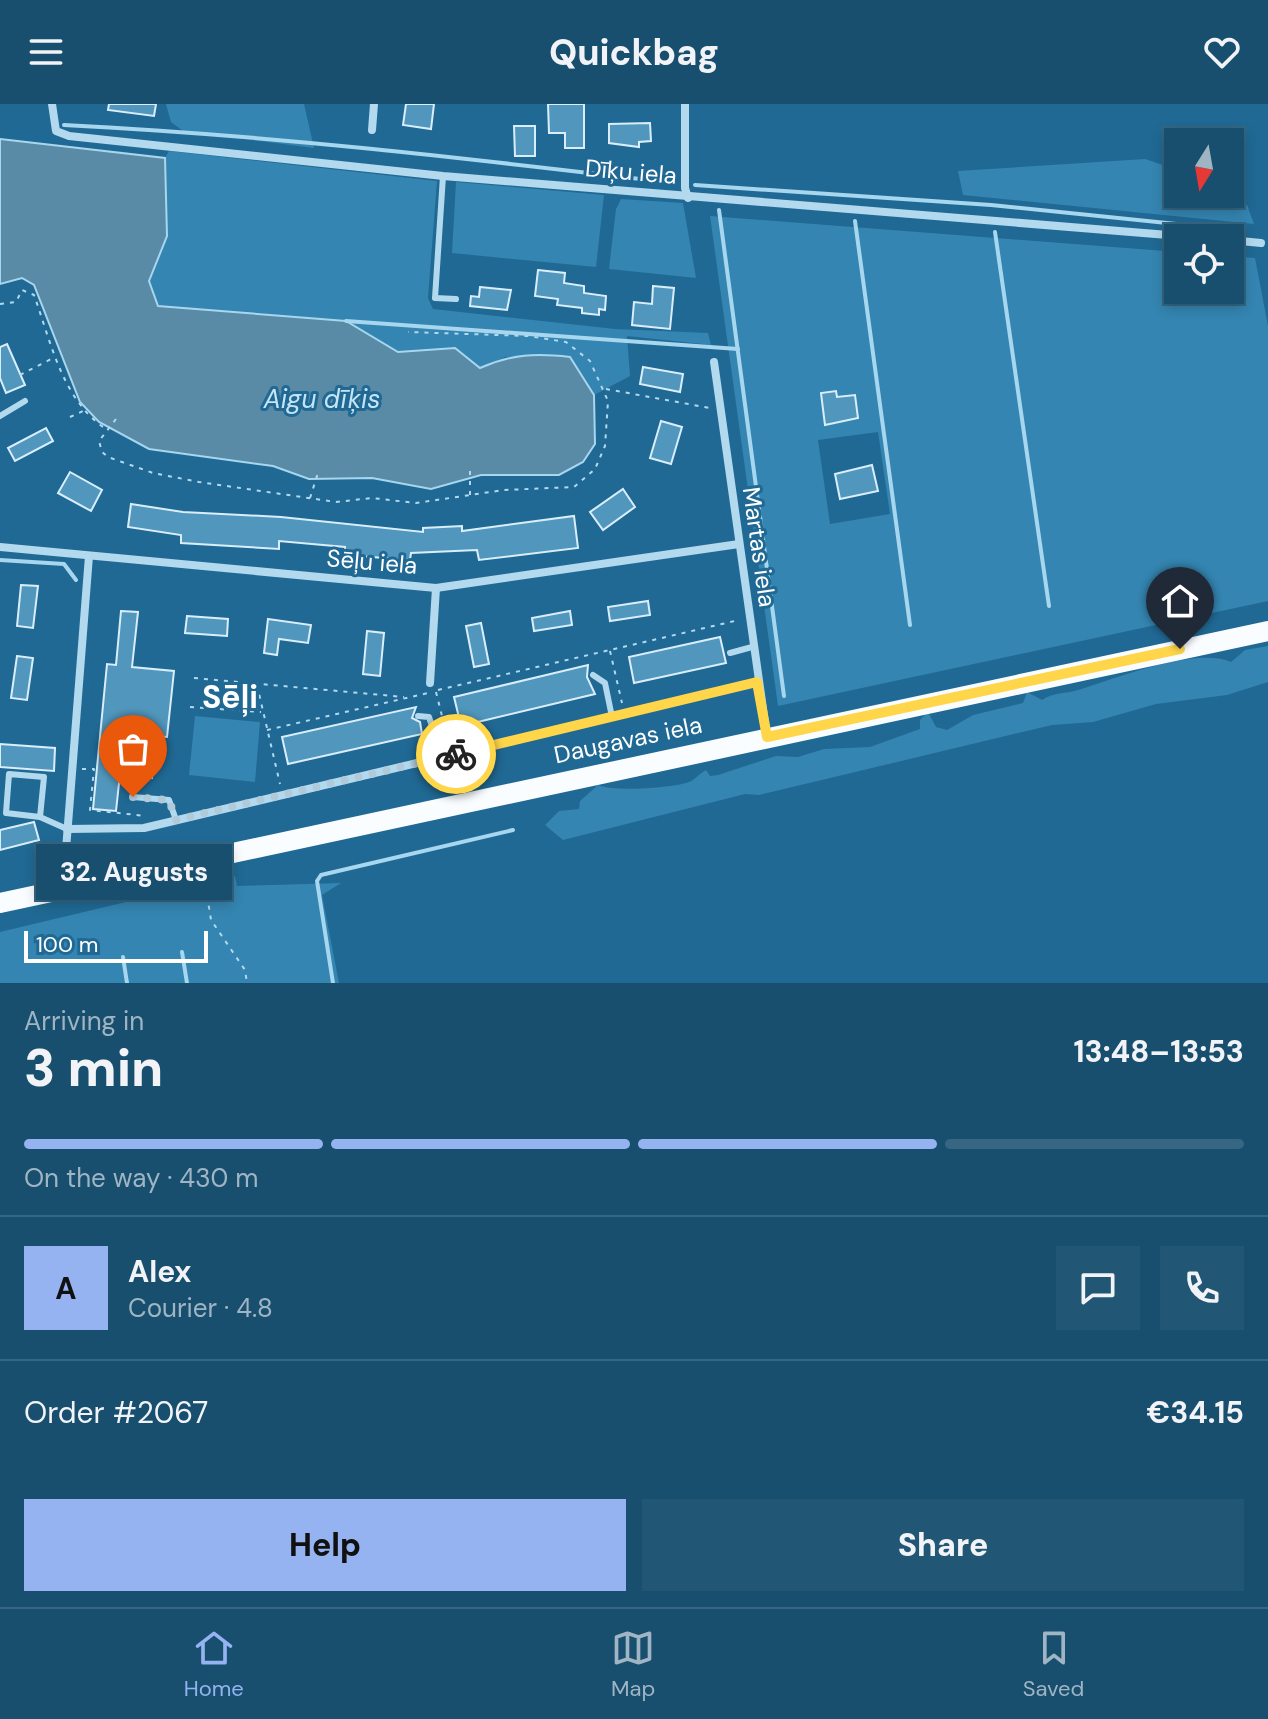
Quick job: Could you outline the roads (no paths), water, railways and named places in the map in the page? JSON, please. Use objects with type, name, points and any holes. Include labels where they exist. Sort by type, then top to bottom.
[{"type":"main road","name":"Daugavas iela","points":[[0,903],[1268,631]]},
{"type":"street","name":"Dīķu iela","points":[[52,104],[56,131],[69,136],[443,176],[1164,235]]},
{"type":"street","points":[[372,130],[374,104]]},
{"type":"street","points":[[685,104],[685,188],[688,198]]},
{"type":"street","points":[[1244,241],[1261,243]]},
{"type":"street","name":"Martas iela","points":[[714,362],[767,737]]},
{"type":"street","name":"Sēļu iela","points":[[0,547],[436,588],[739,544]]},
{"type":"street","points":[[63,889],[89,556]]},
{"type":"street","points":[[433,687],[436,588]]},
{"type":"street","points":[[67,829],[144,828],[757,682]]},
{"type":"lane","points":[[443,176],[435,298],[456,299]]},
{"type":"lane","points":[[0,416],[25,401]]},
{"type":"lane","points":[[730,653],[752,647]]},
{"type":"lane","points":[[593,675],[605,683],[612,717]]},
{"type":"lane","points":[[418,716],[429,717],[442,757]]},
{"type":"lane","points":[[40,817],[44,777],[9,774],[6,813],[40,817],[67,829]]},
{"type":"lane","points":[[133,797],[169,800],[176,820]]},
{"type":"water","name":"Aigu dīķis","points":[[0,139],[165,158],[167,236],[149,281],[158,306],[346,321],[398,352],[455,348],[480,368],[524,356],[570,357],[594,395],[595,444],[583,462],[559,475],[481,475],[431,489],[372,478],[309,479],[273,466],[149,449],[99,422],[80,402],[34,285],[22,278],[0,284]]},
{"type":"waterway","points":[[64,125],[294,141],[675,183]]},
{"type":"waterway","points":[[695,185],[991,205],[1176,224]]},
{"type":"waterway","points":[[719,210],[784,696]]},
{"type":"waterway","points":[[855,221],[910,625]]},
{"type":"waterway","points":[[995,232],[1049,606]]},
{"type":"waterway","points":[[346,321],[738,349]]},
{"type":"waterway","points":[[0,560],[64,564],[76,580]]},
{"type":"waterway","points":[[333,983],[317,881],[321,875],[513,830]]},
{"type":"waterway","points":[[182,952],[187,983]]},
{"type":"waterway","points":[[123,957],[127,983]]},
{"type":"place","name":"32. Augusts","points":[[133,797]]},
{"type":"district","name":"Sēļi","points":[[230,697]]}]
